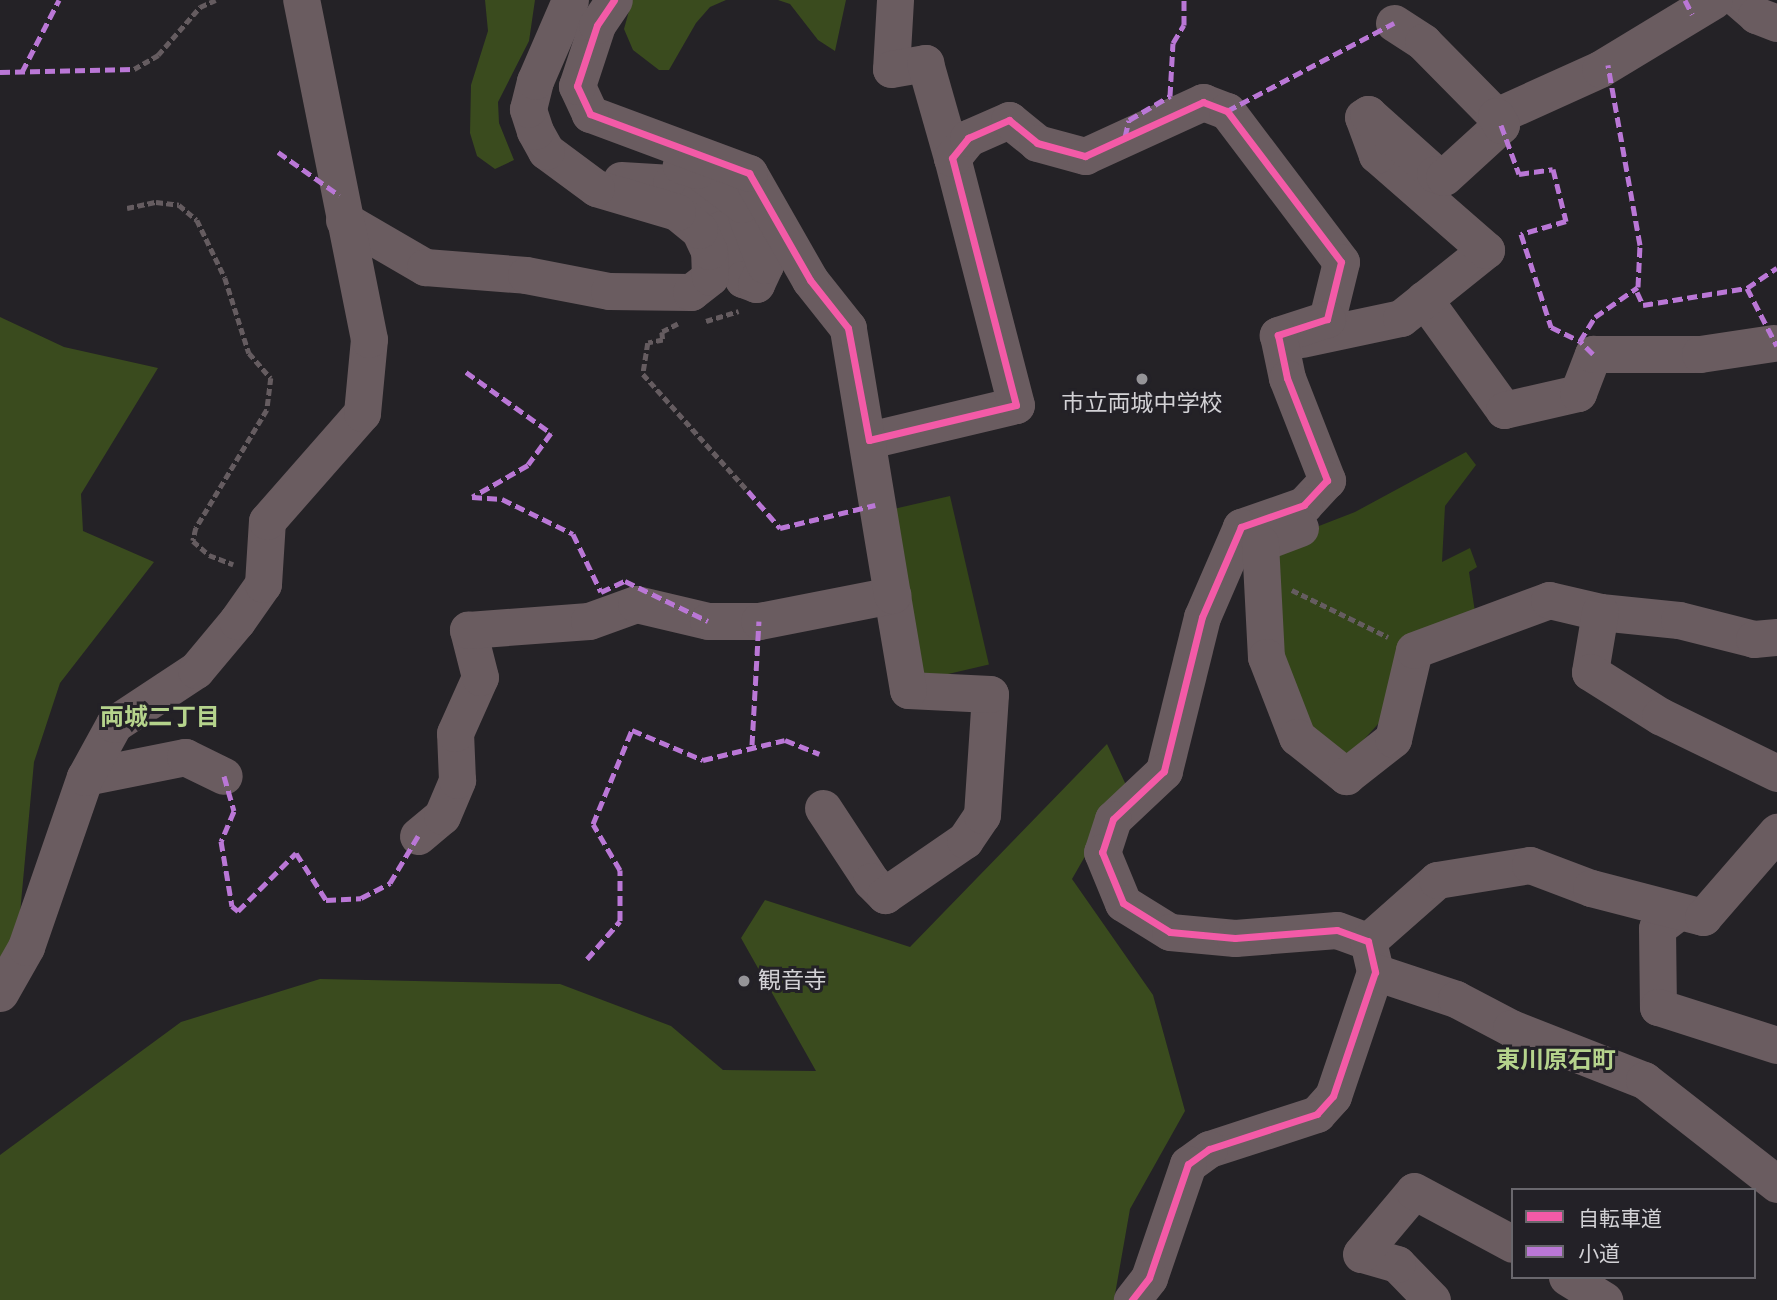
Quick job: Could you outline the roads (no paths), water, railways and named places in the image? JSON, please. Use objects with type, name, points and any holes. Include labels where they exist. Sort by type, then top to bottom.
[{"type":"street","points":[[0,993],[26,947],[85,777],[114,724],[196,670],[263,584],[267,521],[362,413],[369,339],[301,0]]},
{"type":"street","points":[[344,220],[425,267],[526,275],[608,291],[691,292],[710,276],[709,251],[699,230],[677,212],[596,188],[546,151],[528,109],[570,0]]},
{"type":"street","points":[[614,0],[597,25],[577,86],[590,114],[749,173],[810,281],[848,328],[869,440],[876,516],[908,690],[990,694],[982,815],[965,840],[885,895],[871,881],[823,808]]},
{"type":"street","points":[[869,440],[1016,405],[925,63],[891,69],[895,0]]},
{"type":"street","points":[[1496,116],[1600,69],[1714,0]]},
{"type":"street","points":[[1739,0],[1756,15],[1777,23]]},
{"type":"street","points":[[1280,345],[1401,318],[1486,250],[1377,155],[1363,117],[1368,114],[1435,174],[1444,177],[1501,125],[1496,116],[1423,42],[1394,23]]},
{"type":"street","points":[[952,158],[968,138],[1009,120],[1037,143],[1085,156],[1203,102],[1227,111],[1340,262],[1327,319],[1278,335],[1287,377],[1327,480],[1304,505],[1241,527],[1202,617],[1164,771],[1113,819],[1102,852],[1123,903],[1170,932],[1235,938],[1337,930],[1372,957],[1511,1028],[1644,1080],[1777,1184]]},
{"type":"street","points":[[581,177],[671,183],[699,199],[721,229],[743,279],[756,284],[765,265],[742,204],[697,170],[623,147],[628,126]]},
{"type":"street","points":[[1424,299],[1504,410],[1578,393],[1593,354],[1700,354],[1773,343]]},
{"type":"street","points":[[1304,505],[1300,531],[1260,543],[1266,657],[1297,737],[1346,776],[1393,739],[1414,650],[1549,600],[1600,612],[1679,620],[1755,639],[1777,637]]},
{"type":"street","points":[[418,836],[442,816],[457,780],[455,733],[480,677],[468,630],[589,621],[636,604],[708,621],[759,621],[892,595]]},
{"type":"street","points":[[1600,612],[1590,671],[1660,716],[1777,773]]},
{"type":"street","points":[[85,777],[185,757],[224,776]]},
{"type":"street","points":[[1132,1300],[1149,1278],[1188,1164],[1209,1149],[1317,1114],[1333,1096],[1372,957],[1437,880],[1530,865],[1591,888],[1703,917],[1777,832]]},
{"type":"street","points":[[1678,912],[1657,928],[1658,1007],[1777,1045]]},
{"type":"street","points":[[1432,1300],[1397,1265],[1361,1254],[1415,1191],[1511,1243]]},
{"type":"street","points":[[1570,1279],[1604,1300]]},
{"type":"place","name":"市立両城中学校","points":[[1142,379]]},
{"type":"place","name":"観音寺","points":[[744,981]]},
{"type":"district","name":"両城二丁目","points":[[160,718]]},
{"type":"district","name":"東川原石町","points":[[1556,1061]]}]
